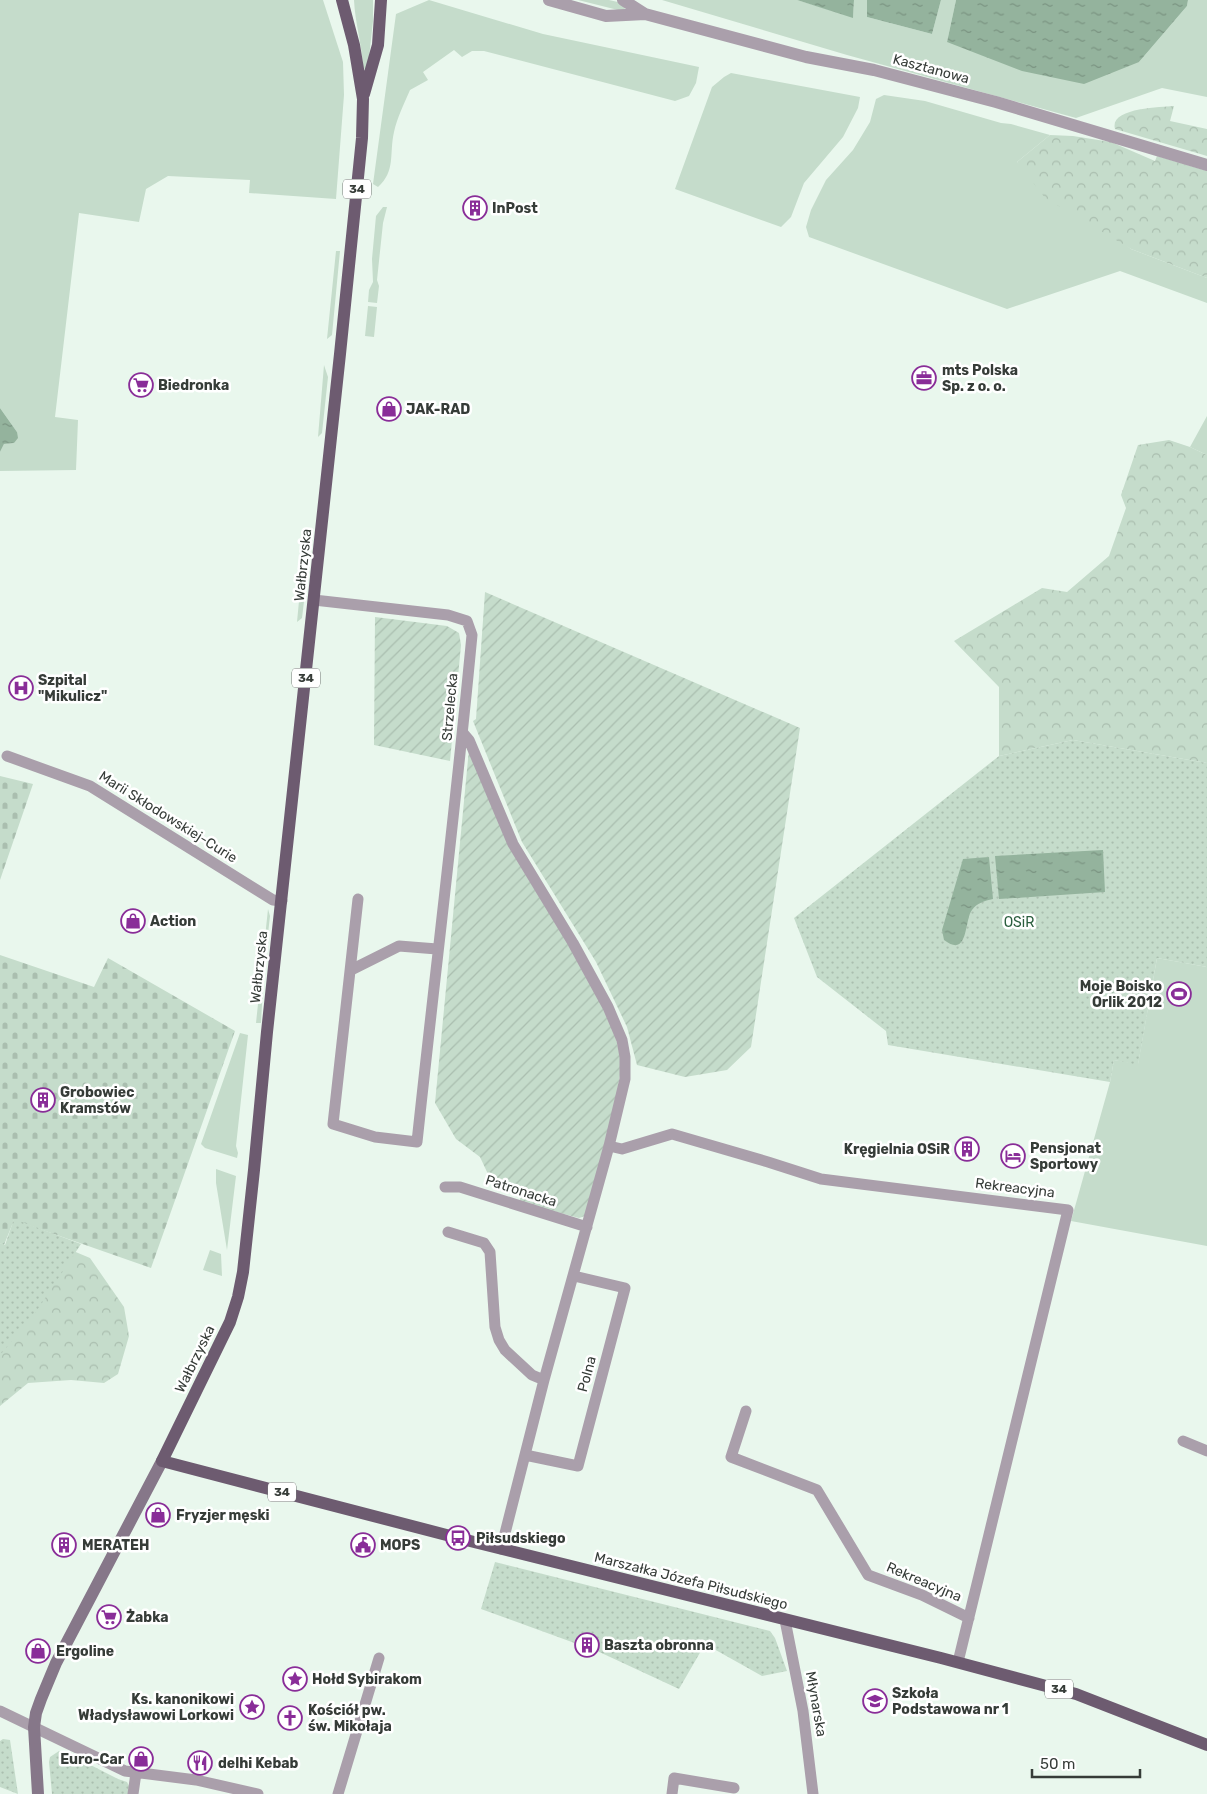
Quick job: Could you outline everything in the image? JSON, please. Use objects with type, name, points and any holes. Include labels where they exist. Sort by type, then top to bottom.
[{"type":"main road","name":"Wałbrzyska","points":[[38,1794],[34,1727],[38,1706],[56,1663],[162,1461],[230,1322],[243,1272],[357,188],[363,99],[378,45],[381,0]]},
{"type":"main road","name":"Wałbrzyska","points":[[344,2],[354,45],[363,99]]},
{"type":"main road","name":"Marszałka Józefa Piłsudskiego","points":[[162,1461],[785,1620],[958,1662],[1076,1694],[1207,1745]]},
{"type":"street","name":"Kasztanowa","points":[[549,0],[606,16],[645,14]]},
{"type":"street","name":"Kasztanowa","points":[[623,0],[645,14],[806,57],[874,70],[996,102],[1207,165]]},
{"type":"street","name":"Strzelecka","points":[[314,600],[448,615],[467,621],[472,635],[463,733],[437,949],[417,1142],[375,1137],[333,1124],[358,899]]},
{"type":"street","points":[[463,733],[469,740],[513,844],[608,1007],[622,1040],[625,1080],[501,1548]]},
{"type":"street","name":"Marii Skłodowskiej-Curie","points":[[7,756],[90,786],[273,900],[282,901]]},
{"type":"street","points":[[351,970],[399,946],[437,949]]},
{"type":"street","name":"Rekreacyjna","points":[[609,1146],[622,1149],[672,1134],[821,1179],[1068,1210],[958,1662]]},
{"type":"street","name":"Patronacka","points":[[445,1187],[460,1187],[587,1227]]},
{"type":"street","points":[[448,1232],[484,1243],[490,1252],[495,1327],[499,1340],[504,1350],[532,1375],[544,1380]]},
{"type":"street","name":"Polna","points":[[526,1455],[578,1466],[625,1288],[574,1276]]},
{"type":"street","name":"Rekreacyjna","points":[[746,1411],[731,1457],[818,1490],[868,1575],[922,1595],[969,1618]]},
{"type":"street","points":[[1183,1441],[1207,1451]]},
{"type":"street","name":"Młynarska","points":[[785,1620],[803,1711],[813,1794]]},
{"type":"street","points":[[338,1794],[379,1658]]},
{"type":"street","points":[[0,1711],[120,1770],[196,1780],[258,1794]]},
{"type":"street","points":[[133,1794],[136,1773]]},
{"type":"street","points":[[672,1794],[674,1778],[734,1788]]},
{"type":"green space","points":[[0,0],[323,0],[343,62],[344,95],[336,199],[249,193],[250,180],[168,176],[146,189],[139,222],[79,213],[55,417],[78,420],[76,470],[0,471],[0,452],[4,444],[14,443],[17,432],[0,408]]},
{"type":"green space","points":[[354,0],[373,0],[373,21],[368,67],[365,69],[363,68]]},
{"type":"green space","points":[[429,0],[543,34],[699,67],[696,83],[689,96],[675,101],[484,51],[472,51],[462,57],[454,50],[423,72],[428,80],[410,90],[395,127],[390,168],[384,181],[378,187],[373,184],[396,14]]},
{"type":"green space","points":[[578,0],[609,0],[622,3],[625,9],[622,11]]},
{"type":"green space","points":[[662,0],[797,0],[853,17],[854,0],[867,0],[867,17],[932,34],[941,0],[956,0],[947,42],[1139,62],[1187,6],[1188,0],[1207,0],[1207,97],[1162,88],[1076,118],[847,55]]},
{"type":"green space","points":[[731,73],[860,97],[858,108],[843,137],[804,183],[791,217],[781,227],[675,189],[712,87]]},
{"type":"green space","points":[[884,95],[925,101],[1050,135],[1017,162],[1131,249],[1207,278],[1207,303],[1120,271],[1007,309],[809,237],[806,227],[811,210],[826,180],[853,150],[870,122],[876,99]]},
{"type":"green space","points":[[1174,106],[1170,121],[1207,129],[1207,156],[1115,129],[1115,122],[1127,113],[1148,108]]},
{"type":"green space","points":[[1050,135],[1073,136],[1111,142],[1155,161],[1157,156],[1207,171],[1207,278],[1131,249],[1045,198],[1017,162]]},
{"type":"green space","points":[[383,207],[387,207],[383,223],[377,280],[379,286],[377,303],[368,302],[369,290],[373,282],[372,259],[376,216]]},
{"type":"green space","points":[[336,251],[340,251],[332,335],[327,339]]},
{"type":"green space","points":[[368,306],[377,307],[374,337],[365,336]]},
{"type":"green space","points":[[324,365],[328,377],[322,433],[318,437]]},
{"type":"green space","points":[[1207,416],[1207,455],[1190,447]]},
{"type":"green space","points":[[1169,440],[1207,455],[1207,763],[1073,740],[999,756],[999,687],[954,641],[1042,588],[1067,592],[1109,556],[1126,508],[1121,495],[1138,445]]},
{"type":"green space","points":[[305,538],[311,543],[302,618],[297,622]]},
{"type":"green space","points":[[485,592],[800,728],[751,1047],[727,1070],[685,1077],[637,1065],[627,1027],[596,962],[522,842],[473,721],[476,719]]},
{"type":"green space","points":[[375,617],[447,626],[459,633],[461,645],[450,761],[374,745]]},
{"type":"green space","name":"OSiR","points":[[1073,740],[1207,763],[1207,967],[1157,958],[1138,1065],[1114,1060],[1110,1082],[888,1045],[886,1031],[817,977],[794,918],[999,756]]},
{"type":"green space","points":[[469,749],[613,1024],[620,1056],[620,1075],[611,1126],[585,1216],[579,1218],[519,1202],[521,1196],[495,1189],[480,1157],[456,1139],[435,1103]]},
{"type":"green space","points":[[0,776],[33,784],[0,880]]},
{"type":"green space","points":[[268,909],[270,916],[264,969],[261,1023],[256,1023]]},
{"type":"green space","points":[[0,955],[94,987],[108,958],[235,1031],[151,1268],[14,1220],[4,1245],[0,1243]]},
{"type":"green space","points":[[1157,958],[1207,967],[1207,1246],[1071,1221],[1110,1082],[1114,1060],[1138,1064]]},
{"type":"green space","points":[[240,1033],[248,1035],[236,1146],[237,1158],[205,1148],[201,1144]]},
{"type":"green space","points":[[216,1169],[236,1176],[227,1250],[216,1183]]},
{"type":"green space","points":[[14,1219],[81,1244],[32,1318],[0,1355],[0,1243],[5,1245]]},
{"type":"green space","points":[[59,1245],[90,1258],[124,1307],[129,1336],[118,1374],[104,1383],[71,1380],[28,1383],[0,1406],[0,1327]]},
{"type":"green space","points":[[210,1250],[221,1254],[222,1276],[203,1270]]},
{"type":"green space","points":[[495,1562],[770,1631],[775,1638],[787,1671],[762,1676],[705,1644],[679,1689],[595,1650],[597,1643],[583,1638],[580,1645],[481,1609]]},
{"type":"green space","points":[[3,1739],[10,1740],[18,1794],[0,1787],[0,1741]]},
{"type":"green space","points":[[59,1751],[65,1752],[127,1782],[129,1786],[128,1794],[52,1794],[49,1762],[50,1757]]},
{"type":"water","points":[[797,0],[854,0],[853,18]]},
{"type":"water","points":[[867,0],[941,0],[932,34],[867,17]]},
{"type":"water","points":[[956,0],[1188,0],[1187,6],[1139,62],[1084,84],[1022,71],[947,42]]},
{"type":"water","points":[[0,408],[17,432],[18,438],[14,443],[4,444],[0,452]]},
{"type":"water","points":[[1103,850],[1105,892],[999,899],[995,856]]},
{"type":"water","points":[[989,857],[993,899],[981,903],[972,910],[962,941],[958,945],[952,945],[944,940],[942,930],[963,859]]},
{"type":"place","name":"InPost","points":[[475,208]]},
{"type":"place","name":"mts Polska Sp. z o. o.","points":[[924,378]]},
{"type":"place","name":"Biedronka","points":[[141,385]]},
{"type":"place","name":"JAK-RAD","points":[[389,409]]},
{"type":"place","name":"Szpital \"Mikulicz\"","points":[[21,688]]},
{"type":"place","name":"Action","points":[[133,921]]},
{"type":"place","name":"Moje Boisko Orlik 2012","points":[[1179,994]]},
{"type":"place","name":"Grobowiec Kramstów","points":[[43,1100]]},
{"type":"place","name":"Kręgielnia OSiR","points":[[967,1149]]},
{"type":"place","name":"Pensjonat Sportowy","points":[[1013,1156]]},
{"type":"place","name":"Fryzjer męski","points":[[158,1515]]},
{"type":"place","name":"Piłsudskiego","points":[[458,1538]]},
{"type":"place","name":"MERATEH","points":[[64,1545]]},
{"type":"place","name":"MOPS","points":[[363,1545]]},
{"type":"place","name":"Żabka","points":[[109,1617]]},
{"type":"place","name":"Baszta obronna","points":[[587,1645]]},
{"type":"place","name":"Ergoline","points":[[38,1651]]},
{"type":"place","name":"Hołd Sybirakom","points":[[295,1679]]},
{"type":"place","name":"Szkoła Podstawowa nr 1","points":[[875,1701]]},
{"type":"place","name":"Ks. kanonikowi Władysławowi Lorkowi","points":[[252,1707]]},
{"type":"place","name":"Kościół pw. św. Mikołaja","points":[[290,1718]]},
{"type":"place","name":"Euro-Car","points":[[141,1759]]},
{"type":"place","name":"delhi Kebab","points":[[200,1763]]}]
